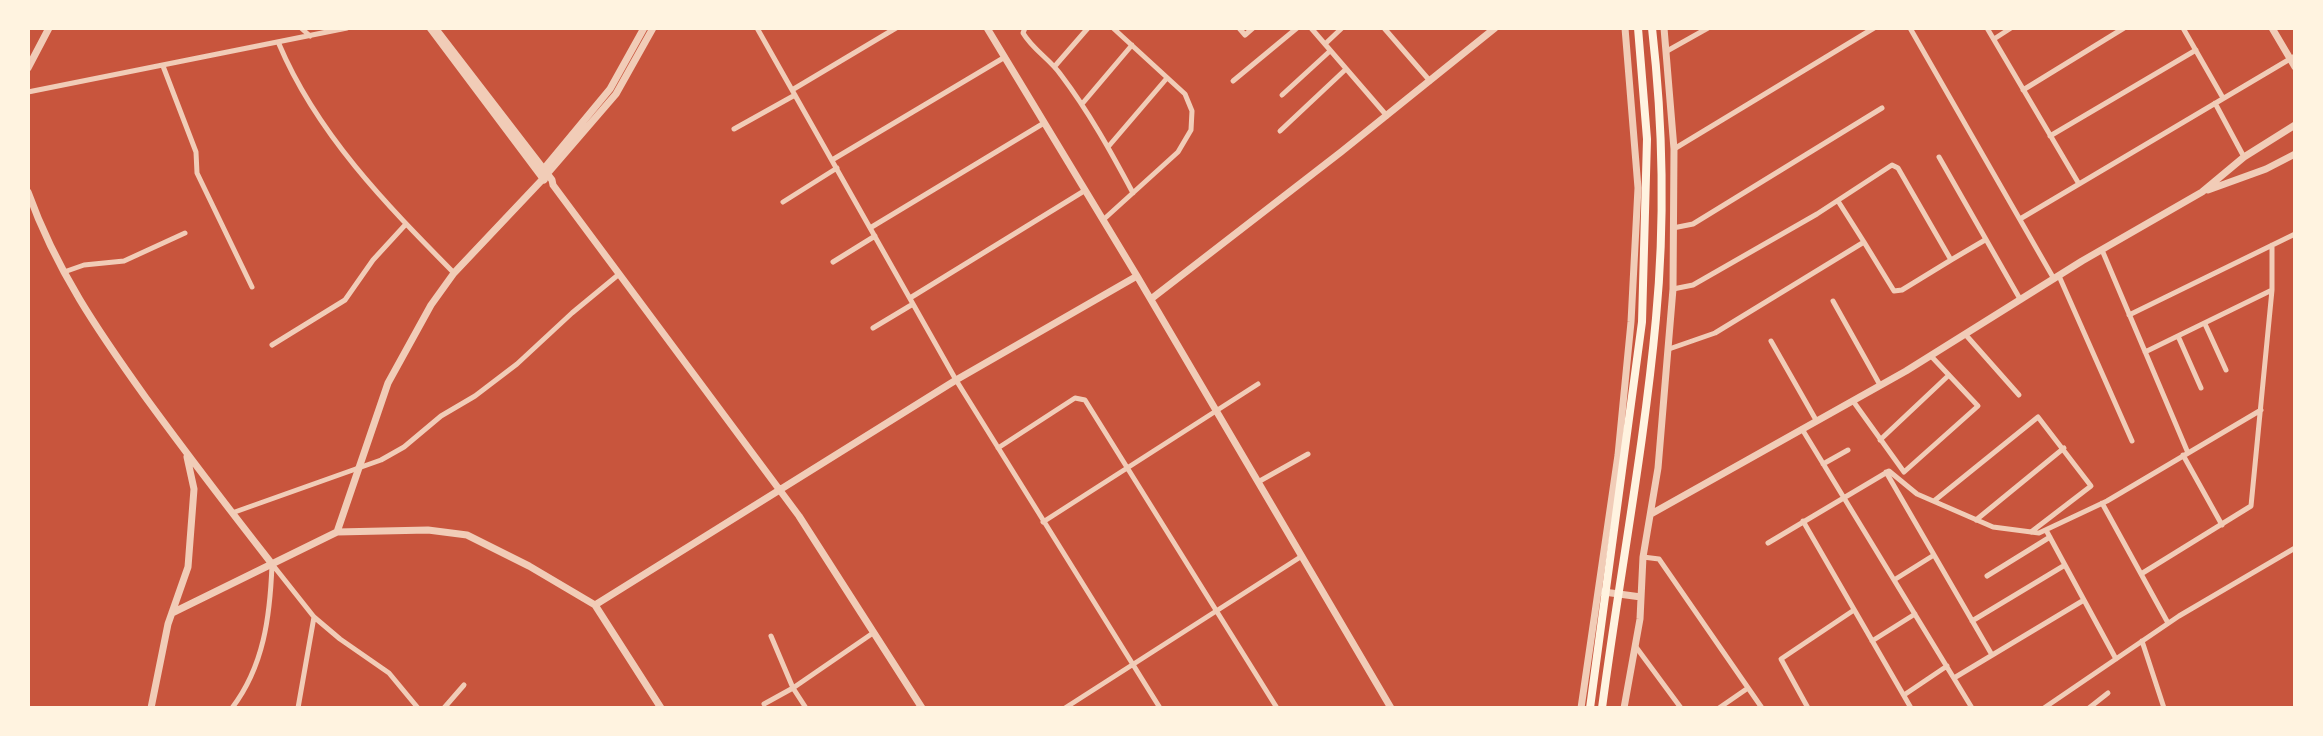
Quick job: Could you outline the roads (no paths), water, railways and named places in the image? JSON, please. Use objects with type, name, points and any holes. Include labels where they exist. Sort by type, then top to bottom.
[{"type":"main road","points":[[1590,708],[1642,322],[1647,152],[1638,28]]},
{"type":"main road","points":[[1602,708],[1639,459],[1658,290],[1662,173],[1659,82],[1652,28]]},
{"type":"street","points":[[28,68],[49,28]]},
{"type":"street","points":[[301,28],[311,37]]},
{"type":"street","points":[[28,92],[347,28]]},
{"type":"street","points":[[432,28],[780,489],[922,708]]},
{"type":"street","points":[[542,176],[610,89],[644,28]]},
{"type":"street","points":[[337,532],[388,383],[431,305],[454,273],[616,94],[653,28]]},
{"type":"street","points":[[757,28],[956,380],[1160,708]]},
{"type":"street","points":[[734,129],[896,28]]},
{"type":"street","points":[[987,28],[1151,299],[1391,708]]},
{"type":"street","points":[[1025,28],[1023,33],[1028,42],[1055,66],[1082,104],[1133,193]]},
{"type":"street","points":[[1055,66],[1088,28]]},
{"type":"street","points":[[1103,220],[1178,152],[1191,130],[1192,111],[1185,94],[1113,28]]},
{"type":"street","points":[[1239,28],[1245,35],[1253,28]]},
{"type":"street","points":[[1233,81],[1297,28]]},
{"type":"street","points":[[1311,28],[1387,116]]},
{"type":"street","points":[[1325,44],[1342,28]]},
{"type":"street","points":[[1384,28],[1430,81]]},
{"type":"street","points":[[1151,299],[1495,28]]},
{"type":"street","points":[[1581,708],[1618,455],[1632,307],[1638,188],[1625,28]]},
{"type":"street","points":[[1624,708],[1658,468],[1673,289],[1674,149],[1664,28]]},
{"type":"street","points":[[1667,51],[1708,28]]},
{"type":"street","points":[[1674,149],[1874,28]]},
{"type":"street","points":[[1910,28],[2057,278],[2132,441]]},
{"type":"street","points":[[1987,28],[2079,184]]},
{"type":"street","points":[[1994,39],[2011,28]]},
{"type":"street","points":[[2023,90],[2124,28]]},
{"type":"street","points":[[2183,28],[2223,98]]},
{"type":"street","points":[[2272,28],[2292,57],[2295,67]]},
{"type":"street","points":[[279,44],[289,68],[328,130],[372,188],[454,273]]},
{"type":"street","points":[[1082,104],[1132,45]]},
{"type":"street","points":[[2050,136],[2196,50]]},
{"type":"street","points":[[1282,95],[1330,51]]},
{"type":"street","points":[[832,160],[1005,57]]},
{"type":"street","points":[[2020,219],[2292,57]]},
{"type":"street","points":[[163,66],[193,141],[198,159],[197,173],[252,287]]},
{"type":"street","points":[[1280,131],[1346,69]]},
{"type":"street","points":[[1108,147],[1167,78]]},
{"type":"street","points":[[2215,103],[2244,157]]},
{"type":"street","points":[[1673,228],[1693,224],[1882,108]]},
{"type":"street","points":[[870,228],[1045,122]]},
{"type":"street","points":[[1651,514],[1931,356],[2202,192],[2244,157],[2295,125]]},
{"type":"street","points":[[2202,192],[2266,169],[2295,154]]},
{"type":"street","points":[[1939,157],[2020,300]]},
{"type":"street","points":[[1673,289],[1693,285],[1838,201],[1887,166],[1894,165],[1951,260]]},
{"type":"street","points":[[783,202],[837,168]]},
{"type":"street","points":[[873,328],[1084,191]]},
{"type":"street","points":[[28,192],[41,228],[63,272],[100,333],[187,454],[314,617],[389,673],[418,708]]},
{"type":"street","points":[[1838,201],[1890,288],[1896,291],[1985,240]]},
{"type":"street","points":[[272,345],[345,300],[373,260],[406,224]]},
{"type":"street","points":[[63,272],[84,265],[124,261],[185,233]]},
{"type":"street","points":[[2129,315],[2295,234]]},
{"type":"street","points":[[833,262],[875,236]]},
{"type":"street","points":[[1669,349],[1715,333],[1864,242]]},
{"type":"street","points":[[2141,574],[2251,506],[2272,290],[2272,245]]},
{"type":"street","points":[[2102,250],[2186,454],[2222,525]]},
{"type":"street","points":[[232,513],[381,460],[404,447],[441,416],[475,396],[517,364],[618,275]]},
{"type":"street","points":[[595,605],[956,380],[1137,276]]},
{"type":"street","points":[[2145,352],[2272,290]]},
{"type":"street","points":[[1833,301],[1880,385]]},
{"type":"street","points":[[2204,324],[2226,370]]},
{"type":"street","points":[[1965,334],[2019,395]]},
{"type":"street","points":[[2178,336],[2201,388]]},
{"type":"street","points":[[1771,341],[1816,420]]},
{"type":"street","points":[[1852,400],[1904,472],[1978,406],[1931,356]]},
{"type":"street","points":[[1880,440],[1949,375]]},
{"type":"street","points":[[1043,522],[1258,384]]},
{"type":"street","points":[[998,448],[1080,397],[1085,400],[1277,708]]},
{"type":"street","points":[[1768,543],[1889,471],[1917,494],[1993,527],[2031,532],[2046,530],[2102,503],[2261,410]]},
{"type":"street","points":[[1934,501],[2034,419],[2042,419],[2091,486],[2031,532]]},
{"type":"street","points":[[1802,428],[1972,708]]},
{"type":"street","points":[[1976,520],[2064,448]]},
{"type":"street","points":[[1823,464],[1848,450]]},
{"type":"street","points":[[151,708],[172,613],[188,567],[194,489],[187,454]]},
{"type":"street","points":[[1258,482],[1308,454]]},
{"type":"street","points":[[1886,472],[1992,655]]},
{"type":"street","points":[[2102,503],[2168,623]]},
{"type":"street","points":[[1803,521],[1911,708]]},
{"type":"street","points":[[172,613],[337,532],[428,530],[467,535],[542,573],[595,605],[661,708]]},
{"type":"street","points":[[2046,530],[2116,659]]},
{"type":"street","points":[[1987,576],[2050,537]]},
{"type":"street","points":[[2044,708],[2168,623],[2295,548]]},
{"type":"street","points":[[1894,580],[1934,555]]},
{"type":"street","points":[[1065,708],[1302,556]]},
{"type":"street","points":[[1643,557],[1659,559],[1762,708]]},
{"type":"street","points":[[232,708],[241,697],[264,645],[270,612],[272,564]]},
{"type":"street","points":[[1972,621],[2065,565]]},
{"type":"street","points":[[1598,591],[1641,597]]},
{"type":"street","points":[[1954,678],[2084,600]]},
{"type":"street","points":[[1808,708],[1781,659],[1854,610]]},
{"type":"street","points":[[1872,641],[1915,614]]},
{"type":"street","points":[[298,708],[314,617]]},
{"type":"street","points":[[764,704],[793,688],[874,632]]},
{"type":"street","points":[[771,636],[793,688],[806,708]]},
{"type":"street","points":[[2142,641],[2164,708]]},
{"type":"street","points":[[1635,646],[1681,708]]},
{"type":"street","points":[[1898,708],[1947,666]]},
{"type":"street","points":[[444,708],[464,685]]},
{"type":"street","points":[[1719,708],[1748,688]]},
{"type":"street","points":[[2089,708],[2108,693]]}]
